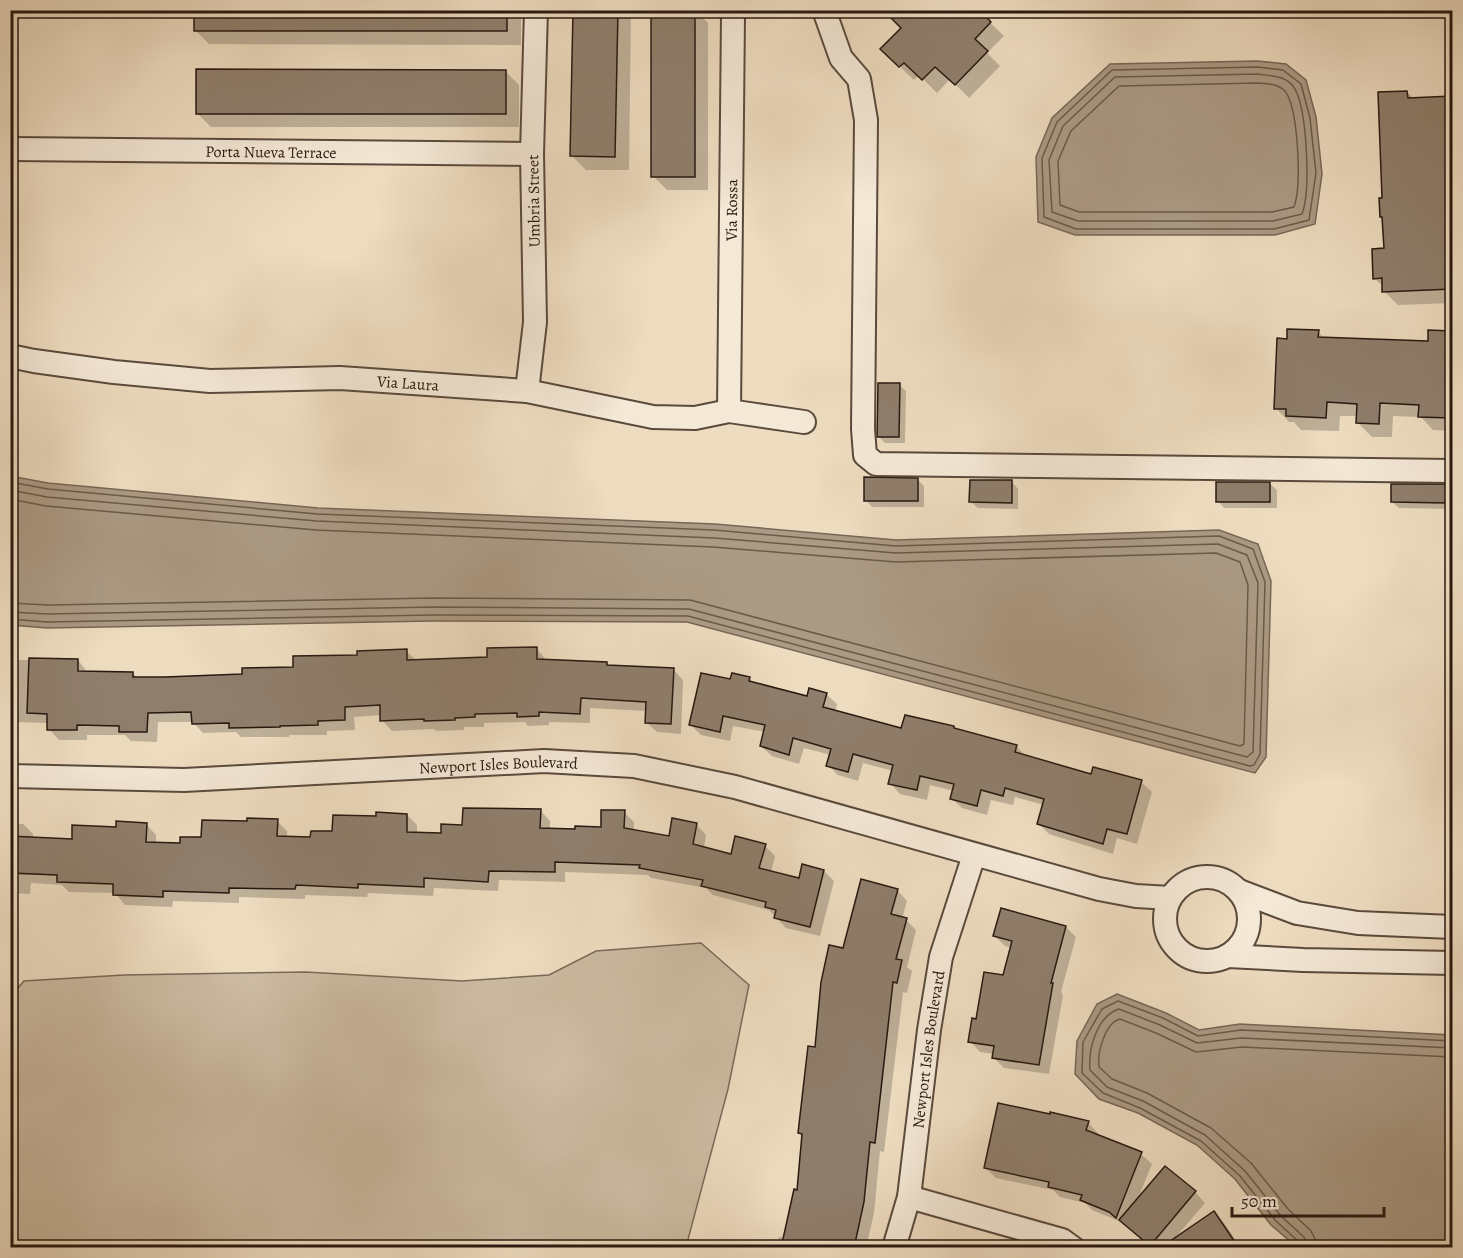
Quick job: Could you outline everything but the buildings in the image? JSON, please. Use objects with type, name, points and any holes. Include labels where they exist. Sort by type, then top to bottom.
[{"type":"street","name":"Umbria Street","points":[[527,391],[535,322],[532,154],[536,10]]},
{"type":"street","name":"Via Rossa","points":[[729,411],[734,15],[732,10]]},
{"type":"street","points":[[824,10],[841,58],[859,79],[866,120],[863,429],[865,455],[876,464],[1452,471]]},
{"type":"street","name":"Porta Nueva Terrace","points":[[10,149],[532,154]]},
{"type":"street","name":"Via Laura","points":[[10,356],[114,372],[210,381],[340,378],[527,391],[653,417],[695,418],[729,411],[804,422]]},
{"type":"street","name":"Newport Isles Boulevard","points":[[10,776],[184,780],[544,761],[634,766],[735,787],[1099,889],[1136,896],[1170,898]]},
{"type":"street","name":"Newport Isles Boulevard","points":[[894,1248],[909,1197],[928,1030],[941,957],[974,855]]},
{"type":"street","points":[[1228,956],[1450,963],[1449,928],[1358,923],[1297,913],[1239,891],[1228,882],[1207,876],[1192,879],[1179,886],[1166,907],[1164,922],[1168,936],[1176,949],[1185,956],[1199,961],[1214,961],[1228,956],[1239,947],[1249,927],[1247,904],[1239,891]]},
{"type":"street","name":"Newport Isles Boulevard","points":[[1099,889],[1110,898],[1164,922]]},
{"type":"street","points":[[909,1197],[1062,1240],[1073,1248]]},
{"type":"shaded area","points":[[701,943],[749,985],[728,1089],[686,1247],[11,1247],[11,996],[24,981],[124,975],[306,972],[462,981],[549,975],[596,951]]},
{"type":"water","points":[[1257,61],[1286,64],[1306,80],[1316,117],[1322,174],[1315,224],[1275,235],[1075,235],[1038,222],[1036,157],[1052,118],[1110,64]]},
{"type":"water","points":[[10,476],[48,483],[318,508],[715,524],[896,540],[1219,530],[1258,544],[1271,581],[1266,757],[1255,773],[687,622],[434,621],[47,628],[11,625]]},
{"type":"water","points":[[1117,994],[1166,1013],[1199,1030],[1240,1024],[1452,1035],[1452,1247],[1297,1247],[1271,1225],[1235,1179],[1197,1145],[1138,1113],[1099,1099],[1075,1074],[1077,1041],[1097,1004]]}]
